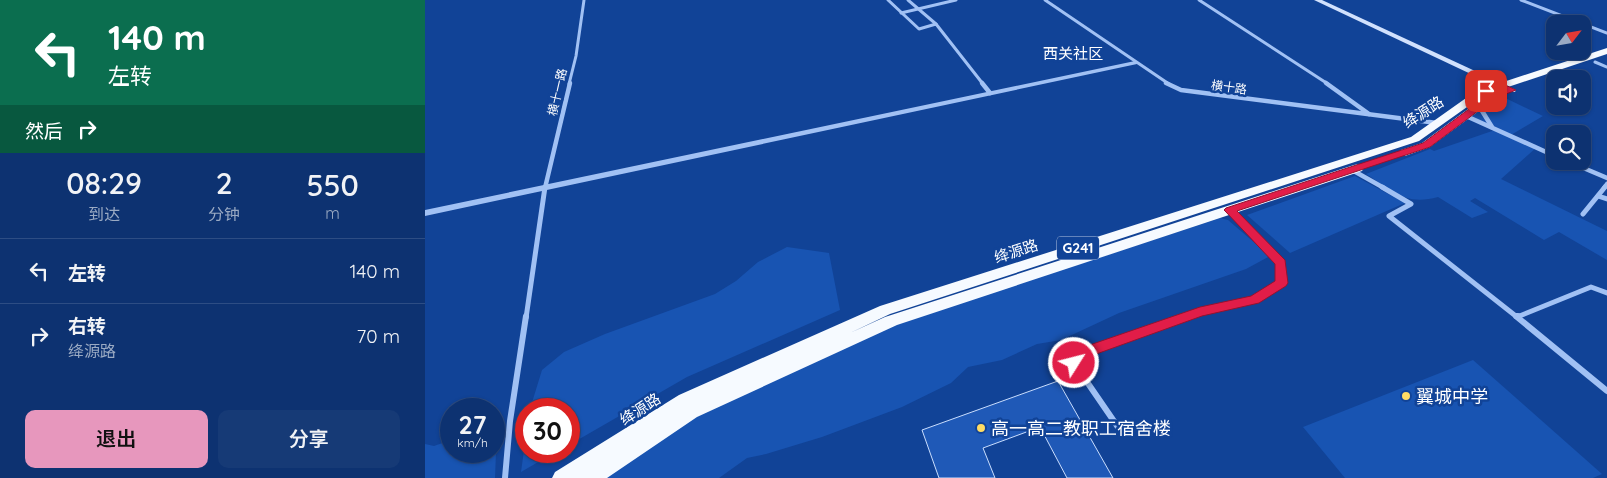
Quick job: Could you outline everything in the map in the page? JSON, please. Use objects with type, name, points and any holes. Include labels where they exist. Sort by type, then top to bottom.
[{"type":"highway","name":"绛源路","points":[[591,478],[691,412],[891,321],[1427,145],[1491,97],[1510,87],[1607,51]]},
{"type":"highway","name":"绛源路","points":[[562,478],[685,400],[885,310],[1415,139],[1480,92],[1510,87],[1603,63]]},
{"type":"main road","points":[[1317,0],[1510,87]]},
{"type":"main road","points":[[1325,0],[1510,87]]},
{"type":"street","name":"横十一路","points":[[505,478],[511,412],[545,188],[576,56],[584,0]]},
{"type":"street","points":[[889,0],[919,30],[936,24]]},
{"type":"street","points":[[908,0],[936,24],[990,93]]},
{"type":"street","points":[[901,13],[956,0]]},
{"type":"street","name":"横十路","points":[[1045,0],[1162,81],[1181,90],[1437,124]]},
{"type":"street","points":[[1199,0],[1318,77],[1371,115]]},
{"type":"street","points":[[1521,0],[1607,33]]},
{"type":"street","points":[[425,213],[1135,63]]},
{"type":"street","points":[[1479,106],[1492,127]]},
{"type":"street","points":[[1466,116],[1546,152]]},
{"type":"street","points":[[1351,170],[1411,204],[1389,216],[1607,391]]},
{"type":"street","points":[[1588,170],[1607,178]]},
{"type":"street","points":[[1583,214],[1607,184]]},
{"type":"street","points":[[1598,196],[1607,200]]},
{"type":"street","points":[[1120,430],[1074,363],[1083,353],[1200,312],[1255,300],[1281,283],[1281,263],[1229,210]]},
{"type":"street","points":[[1517,317],[1591,288],[1606,292]]},
{"type":"shaded area","points":[[1499,95],[1543,116],[1511,135],[1537,147],[1501,179],[1607,231],[1607,260],[1559,232],[1544,240],[1475,198],[1470,201],[1488,212],[1472,218],[1438,197],[1417,200],[1400,195],[1366,174],[1430,149],[1434,151],[1495,130],[1466,116]]},
{"type":"shaded area","points":[[1355,176],[1405,203],[1290,253],[1247,215]]},
{"type":"shaded area","points":[[1220,218],[1228,220],[1270,256],[1246,269],[1119,313],[1061,340],[1037,344],[1002,360],[968,367],[951,383],[902,407],[822,437],[747,458],[719,478],[598,478],[651,443],[724,401],[896,324]]},
{"type":"shaded area","points":[[787,247],[829,253],[840,310],[687,377],[580,439],[580,398],[533,398],[542,370],[564,352],[605,334],[715,294],[736,281],[758,262]]},
{"type":"shaded area","points":[[1473,360],[1602,474],[1593,478],[1345,478],[1303,427]]},
{"type":"shaded area","points":[[425,444],[434,446],[440,444],[440,463],[496,463],[495,478],[425,478]]},
{"type":"shaded area","points":[[522,463],[536,463],[521,472]]},
{"type":"building","name":"高一高二教职工宿舍楼","points":[[1058,381],[1113,478],[1067,478],[1040,427],[983,448],[995,478],[939,478],[922,430]]},
{"type":"place","name":"翼城中学","points":[[1406,396]]},
{"type":"place","name":"高一高二教职工宿舍楼","points":[[981,428]]},
{"type":"district","name":"西关社区","points":[[1073,53]]},
{"type":"route","points":[[1074,363],[1083,353],[1200,312],[1255,300],[1281,283],[1281,263],[1229,210],[1427,145],[1491,97],[1512,90],[1501,86],[1486,91]]}]
